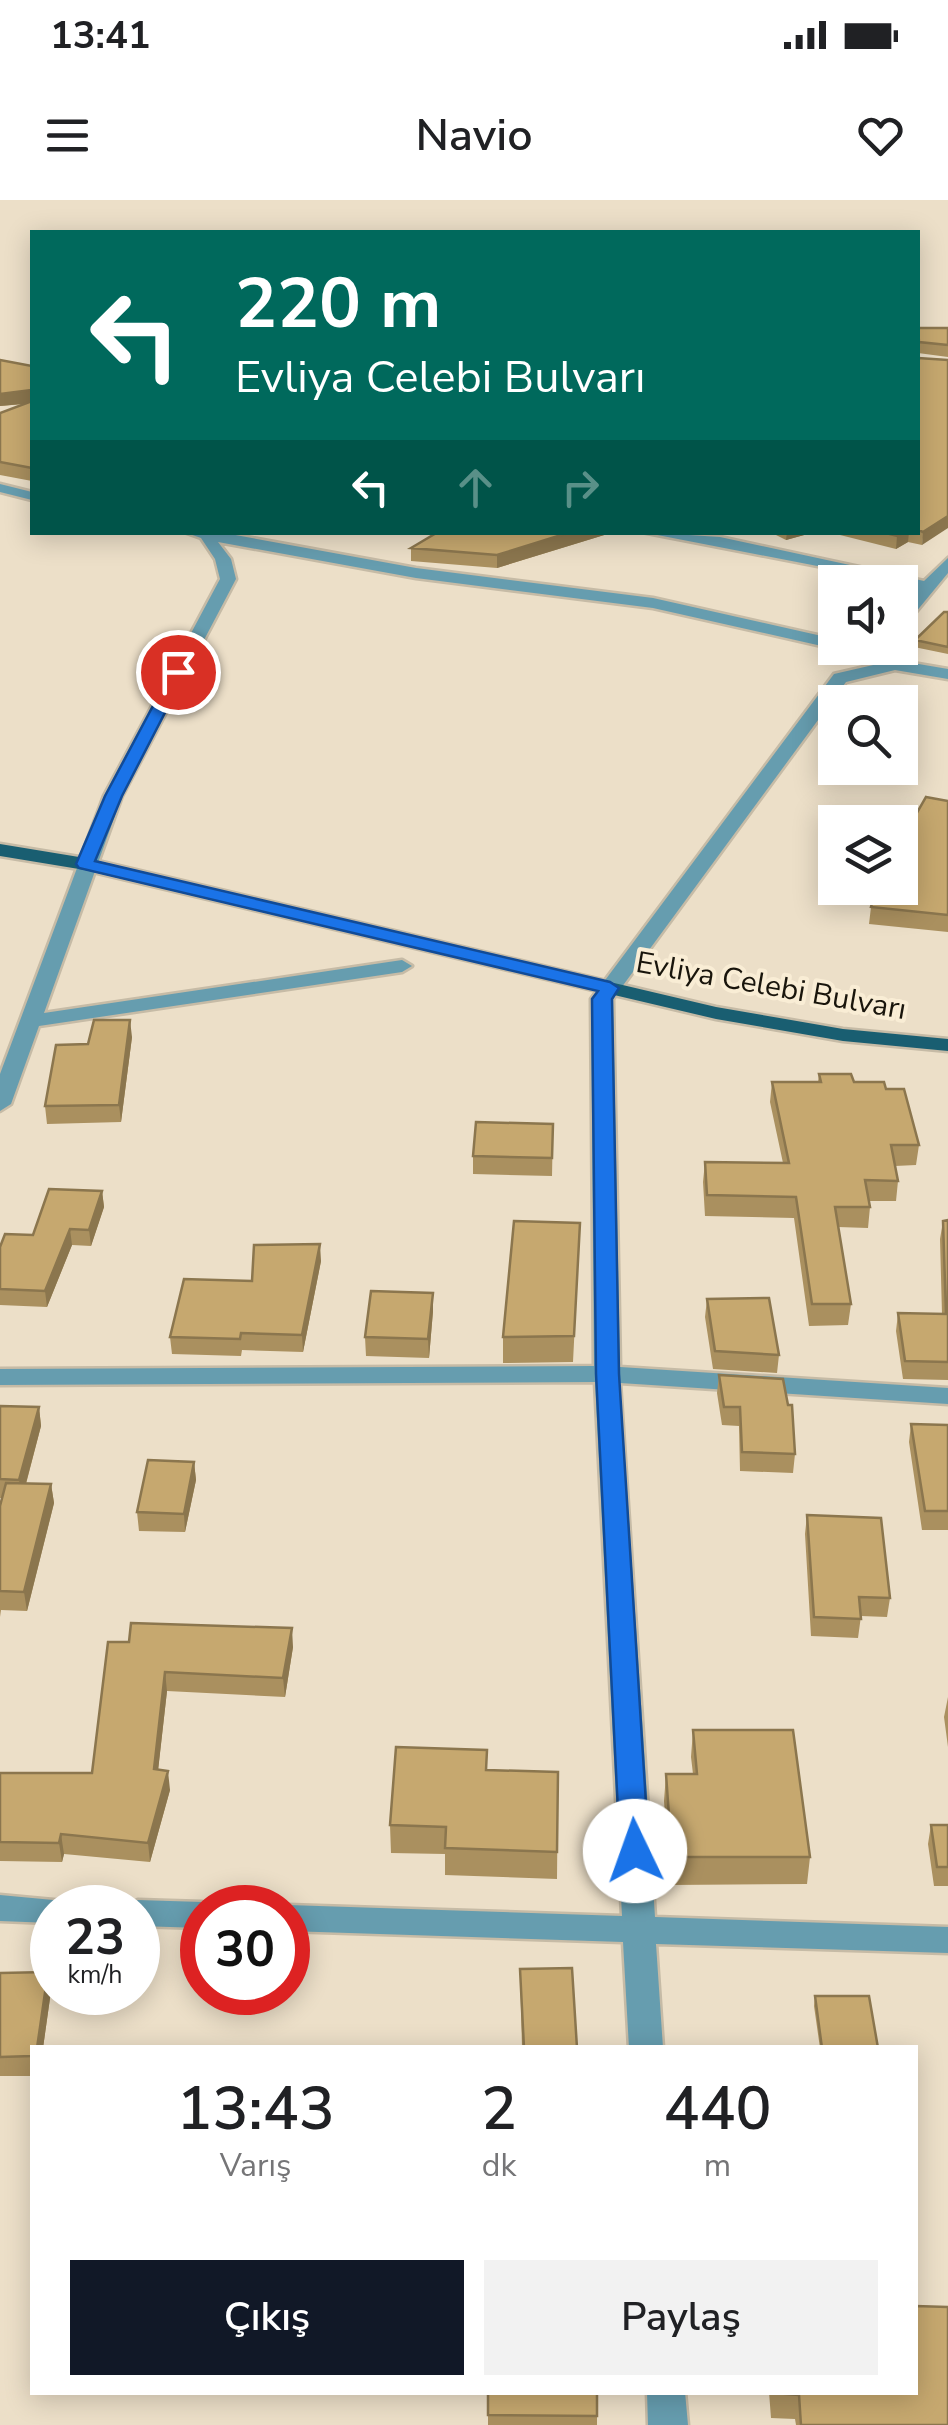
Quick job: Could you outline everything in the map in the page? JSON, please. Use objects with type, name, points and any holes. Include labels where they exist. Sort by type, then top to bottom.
[{"type":"main road","name":"Evliya Celebi Bulvarı","points":[[0,850],[85,864],[716,1012],[825,1032],[948,1045]]},
{"type":"street","points":[[0,488],[30,496]]},
{"type":"street","points":[[0,1104],[113,796],[228,580],[222,559],[203,535]]},
{"type":"street","points":[[207,535],[416,573],[653,603],[818,640]]},
{"type":"street","points":[[699,535],[928,587]]},
{"type":"street","points":[[918,599],[948,563]]},
{"type":"street","points":[[646,2045],[607,1374],[602,999],[840,678],[894,665],[948,674]]},
{"type":"street","points":[[30,1021],[402,966]]},
{"type":"street","points":[[0,1377],[607,1374],[948,1396]]},
{"type":"street","points":[[0,1908],[30,1909]]},
{"type":"street","points":[[310,1919],[948,1940]]},
{"type":"street","points":[[666,2395],[668,2425]]},
{"type":"building","points":[[920,328],[948,328],[948,345],[920,342]]},
{"type":"building","points":[[920,358],[948,360],[948,516],[923,532]]},
{"type":"building","points":[[0,360],[30,366],[30,390],[0,394]]},
{"type":"building","points":[[30,402],[30,468],[0,462],[0,413]]},
{"type":"building","points":[[433,535],[561,535],[497,555],[411,548]]},
{"type":"building","points":[[948,612],[948,647],[918,641]]},
{"type":"building","points":[[926,797],[948,801],[948,915],[871,907],[918,905],[918,811]]},
{"type":"building","points":[[94,1020],[130,1020],[119,1105],[45,1106],[56,1045],[88,1044]]},
{"type":"building","points":[[819,1074],[851,1074],[854,1082],[884,1082],[886,1089],[904,1089],[919,1145],[891,1145],[898,1181],[865,1180],[870,1207],[835,1207],[851,1304],[812,1304],[796,1197],[707,1195],[705,1162],[789,1163],[772,1082],[821,1082]]},
{"type":"building","points":[[476,1122],[553,1124],[552,1158],[473,1156]]},
{"type":"building","points":[[49,1189],[102,1191],[89,1230],[70,1229],[45,1291],[0,1289],[0,1247],[5,1234],[33,1235]]},
{"type":"building","points":[[948,1220],[948,1362],[905,1361],[898,1313],[946,1314],[943,1221]]},
{"type":"building","points":[[514,1221],[580,1223],[574,1336],[503,1337]]},
{"type":"building","points":[[320,1244],[302,1335],[241,1333],[240,1339],[170,1337],[184,1279],[252,1281],[254,1245]]},
{"type":"building","points":[[371,1291],[433,1293],[428,1339],[365,1337]]},
{"type":"building","points":[[769,1298],[779,1355],[715,1351],[707,1299]]},
{"type":"building","points":[[719,1375],[783,1379],[788,1405],[792,1405],[795,1454],[742,1452],[740,1407],[724,1407]]},
{"type":"building","points":[[0,1406],[39,1407],[19,1480],[0,1479]]},
{"type":"building","points":[[911,1424],[948,1425],[948,1511],[925,1511]]},
{"type":"building","points":[[148,1460],[194,1462],[184,1514],[137,1512]]},
{"type":"building","points":[[6,1483],[51,1484],[24,1592],[0,1591],[0,1506]]},
{"type":"building","points":[[807,1515],[881,1518],[890,1598],[859,1597],[861,1619],[814,1617]]},
{"type":"building","points":[[131,1623],[292,1628],[283,1678],[165,1672],[154,1769],[168,1771],[148,1843],[61,1834],[59,1843],[0,1842],[0,1773],[92,1773],[108,1642],[129,1642]]},
{"type":"building","points":[[693,1730],[793,1730],[810,1857],[672,1857],[666,1774],[697,1774]]},
{"type":"building","points":[[396,1747],[487,1750],[486,1770],[558,1772],[557,1852],[445,1848],[446,1827],[390,1825]]},
{"type":"building","points":[[931,1825],[948,1825],[948,1867],[937,1867]]},
{"type":"building","points":[[572,1968],[577,2045],[524,2045],[520,1969]]},
{"type":"building","points":[[30,1972],[30,2015],[42,2015],[37,2045],[30,2045],[30,2056],[0,2057],[0,1973]]},
{"type":"building","points":[[815,1996],[869,1996],[877,2045],[822,2045]]},
{"type":"building","points":[[918,2306],[948,2307],[948,2425],[801,2425],[799,2395],[918,2395]]},
{"type":"building","points":[[488,2395],[597,2395],[597,2416],[488,2415]]},
{"type":"route","points":[[178,672],[113,796],[85,864],[610,988],[602,999],[607,1374],[635,1851]]}]
